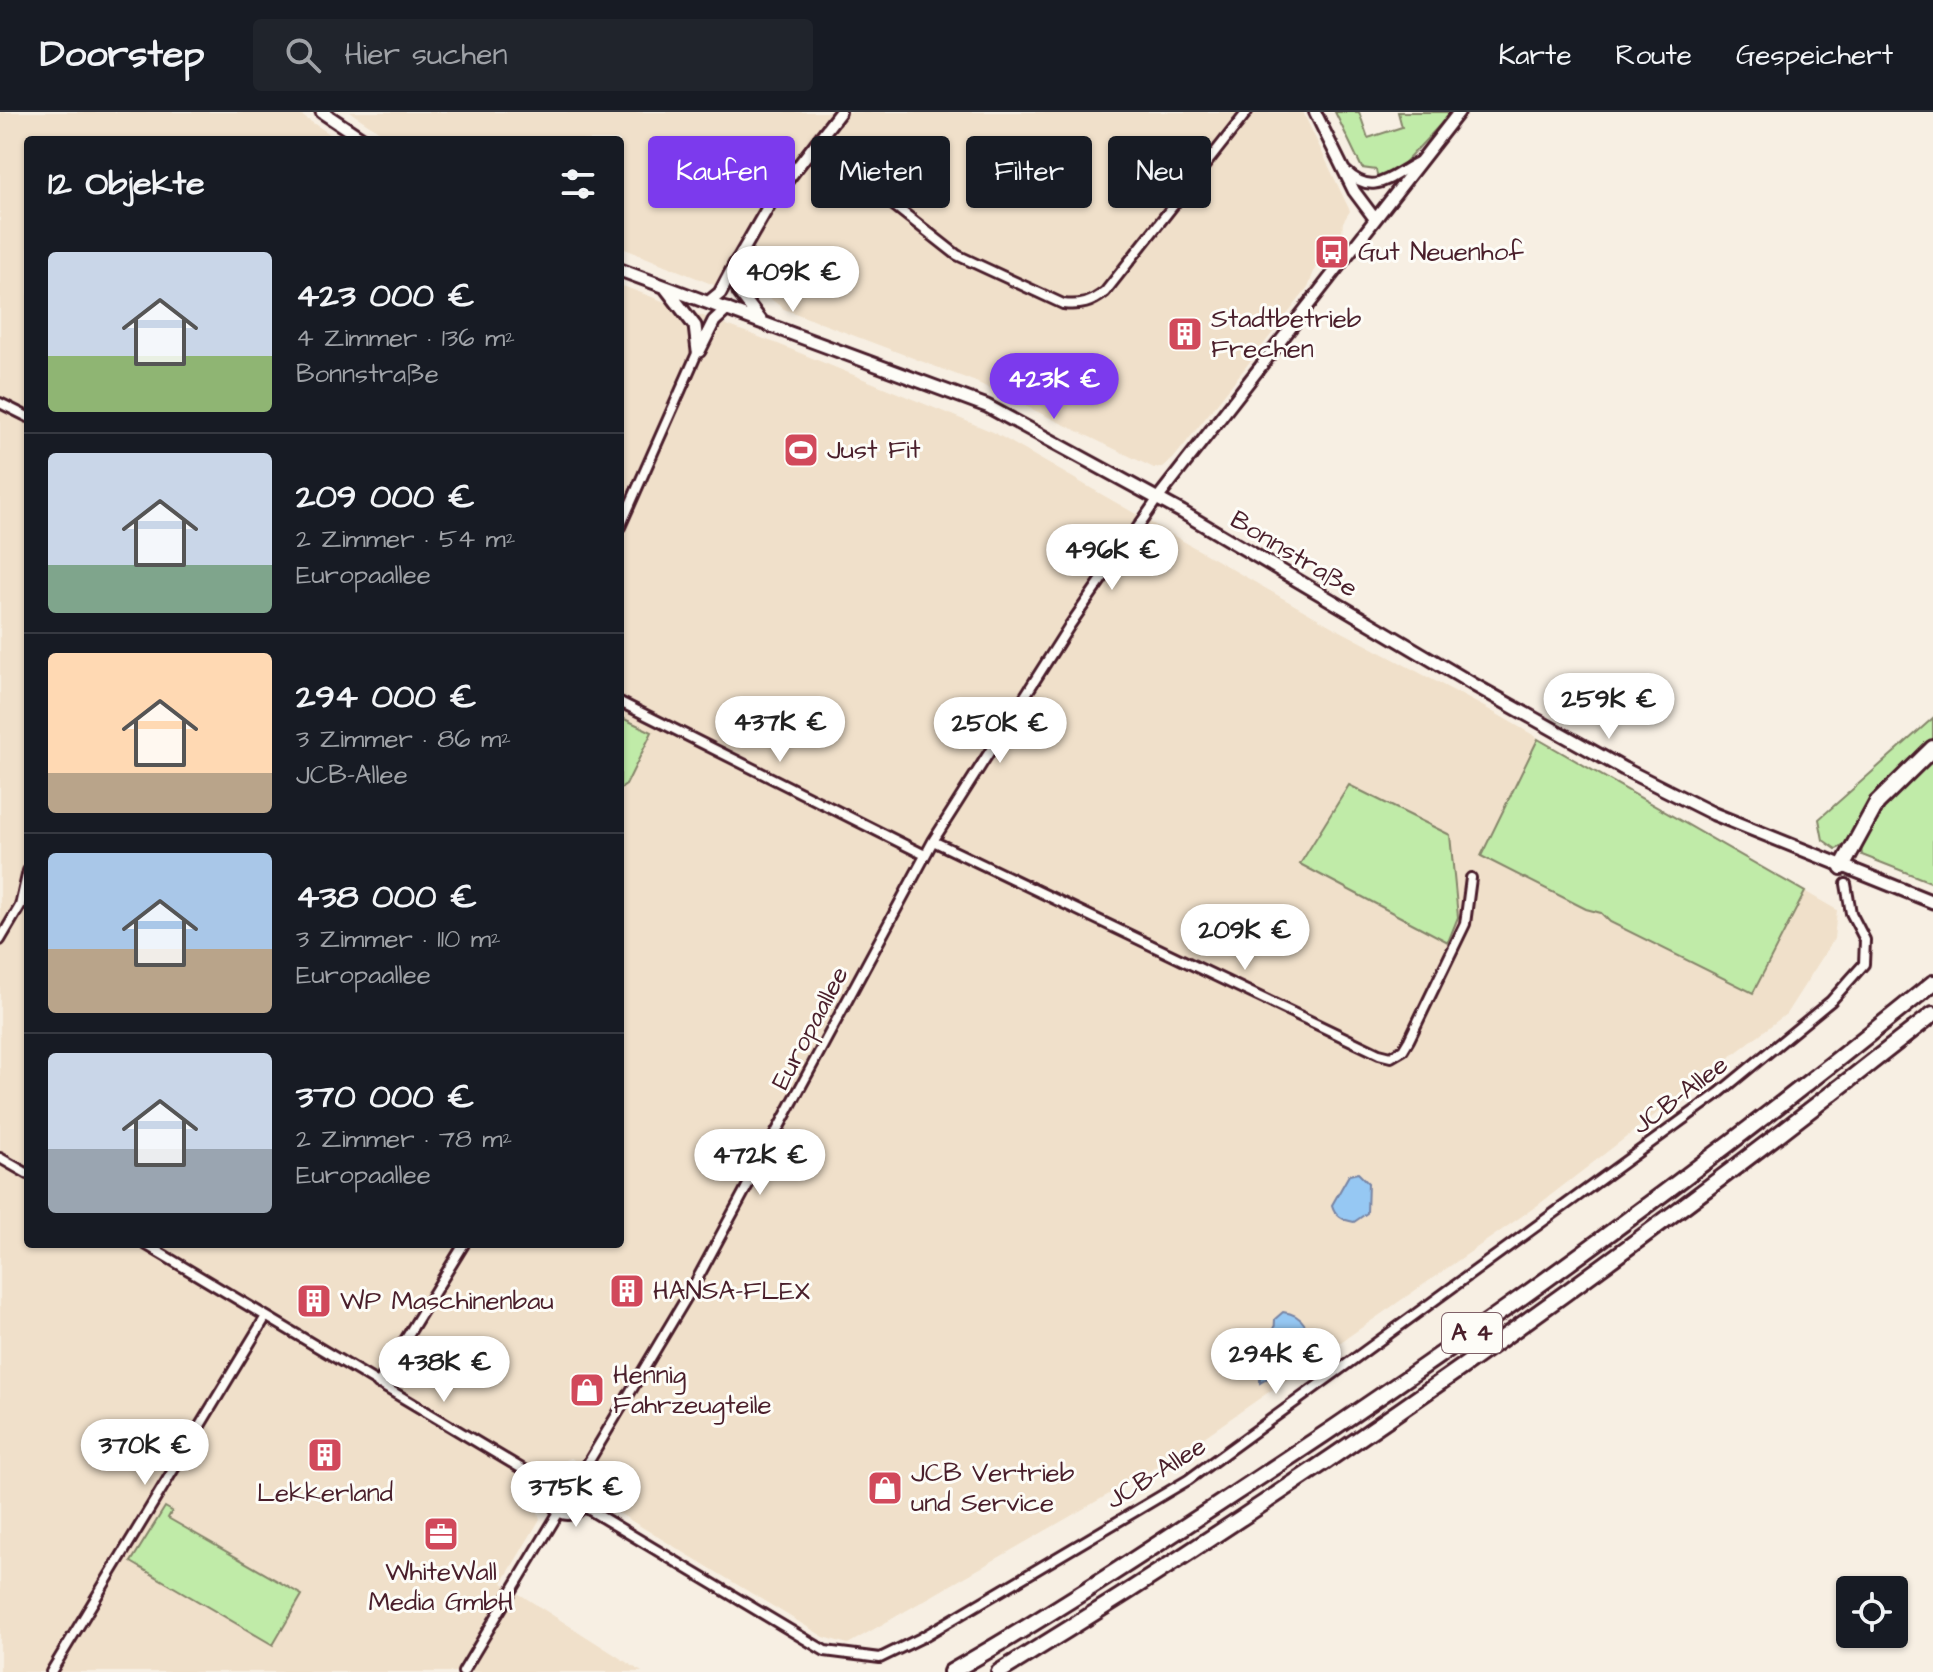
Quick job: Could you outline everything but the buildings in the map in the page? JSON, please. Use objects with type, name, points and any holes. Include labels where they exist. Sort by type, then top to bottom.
[{"type":"highway","points":[[1842,867],[1877,803],[1933,748]]},
{"type":"highway","name":"A 4","points":[[951,1672],[1152,1548],[1460,1342],[1648,1206],[1933,983]]},
{"type":"highway","name":"A 4","points":[[999,1672],[1207,1542],[1496,1346],[1657,1229],[1933,1014]]},
{"type":"main road","points":[[322,112],[358,136]]},
{"type":"main road","points":[[709,302],[724,288],[737,261]]},
{"type":"main road","points":[[737,261],[739,292],[762,322]]},
{"type":"main road","name":"Bonnstraße","points":[[624,271],[987,406],[1158,498],[1449,671],[1624,769],[1714,814],[1933,902]]},
{"type":"main road","points":[[664,286],[695,326],[698,351]]},
{"type":"main road","points":[[698,351],[714,321],[727,309]]},
{"type":"street","points":[[822,136],[840,112]]},
{"type":"street","points":[[1315,112],[1342,167],[1375,219]]},
{"type":"street","points":[[1158,498],[1459,112]]},
{"type":"street","points":[[897,208],[957,255],[1063,304],[1078,306],[1093,302],[1105,292],[1244,113]]},
{"type":"street","points":[[737,261],[772,200],[811,150]]},
{"type":"street","points":[[1342,167],[1356,180],[1373,185],[1422,160]]},
{"type":"street","points":[[624,518],[698,351]]},
{"type":"street","points":[[0,403],[24,415]]},
{"type":"street","name":"Europaallee","points":[[576,1483],[701,1273],[933,841],[1070,625],[1158,498]]},
{"type":"street","points":[[624,704],[925,855]]},
{"type":"street","points":[[933,841],[1379,1054],[1391,1057],[1403,1050],[1409,1040],[1465,924],[1471,878]]},
{"type":"street","name":"JCB-Allee","points":[[583,1506],[825,1651],[880,1658],[908,1645],[1188,1480],[1719,1093],[1831,1001],[1864,964],[1865,940],[1851,913],[1846,884]]},
{"type":"street","points":[[0,940],[20,906],[24,888]]},
{"type":"street","points":[[0,1158],[24,1172]]},
{"type":"street","points":[[151,1248],[554,1488]]},
{"type":"street","points":[[378,1384],[462,1248]]},
{"type":"street","points":[[51,1672],[265,1318]]},
{"type":"street","points":[[564,1481],[576,1483],[584,1490],[583,1506],[572,1514],[559,1512],[551,1499],[554,1488],[564,1481]]},
{"type":"street","points":[[463,1672],[559,1512]]},
{"type":"shaded area","points":[[0,112],[296,112],[333,136],[24,136],[24,1248],[624,1248],[624,286],[778,344],[993,432],[1331,626],[1488,709],[1837,910],[1834,939],[1786,1014],[1538,1205],[1184,1451],[848,1644],[824,1637],[597,1500],[593,1472],[571,1458],[546,1469],[532,1492],[540,1519],[502,1583],[642,1672],[0,1672]]},
{"type":"shaded area","points":[[350,112],[1303,112],[1350,211],[1343,222],[1342,233],[1316,266],[1308,288],[1173,459],[1163,467],[1154,468],[976,382],[784,309],[755,287],[714,285],[624,249],[624,136],[386,136]]},
{"type":"green space","points":[[1335,112],[1359,112],[1368,138],[1402,127],[1398,112],[1452,112],[1397,171],[1378,180],[1376,170],[1362,168]]},
{"type":"green space","points":[[1933,718],[1933,741],[1878,791],[1843,846],[1836,849],[1823,840],[1819,819]]},
{"type":"green space","points":[[624,719],[652,732],[624,786]]},
{"type":"green space","points":[[1538,739],[1805,892],[1753,993],[1610,922],[1601,913],[1586,909],[1481,856]]},
{"type":"green space","points":[[1933,759],[1933,883],[1862,855],[1861,846],[1888,801]]},
{"type":"green space","points":[[1349,785],[1450,835],[1458,917],[1448,942],[1300,864]]},
{"type":"green space","points":[[165,1507],[172,1511],[168,1518],[302,1595],[273,1645],[131,1562]]},
{"type":"water","points":[[1358,1173],[1368,1183],[1367,1213],[1354,1222],[1340,1217],[1332,1205],[1349,1175]]},
{"type":"water","points":[[1283,1312],[1303,1322],[1306,1343],[1293,1359],[1260,1383],[1260,1369],[1273,1355],[1275,1319]]},
{"type":"place","name":"Gut Neuenhof","points":[[1332,252]]},
{"type":"place","name":"Stadtbetrieb Frechen","points":[[1185,334]]},
{"type":"place","name":"Just Fit","points":[[801,450]]},
{"type":"place","name":"HANSA-FLEX","points":[[627,1291]]},
{"type":"place","name":"WP Maschinenbau","points":[[314,1301]]},
{"type":"place","name":"Hennig Fahrzeugteile","points":[[587,1390]]},
{"type":"place","name":"Lekkerland","points":[[325,1455]]},
{"type":"place","name":"JCB Vertrieb und Service","points":[[885,1488]]},
{"type":"place","name":"WhiteWall Media GmbH","points":[[441,1534]]}]
